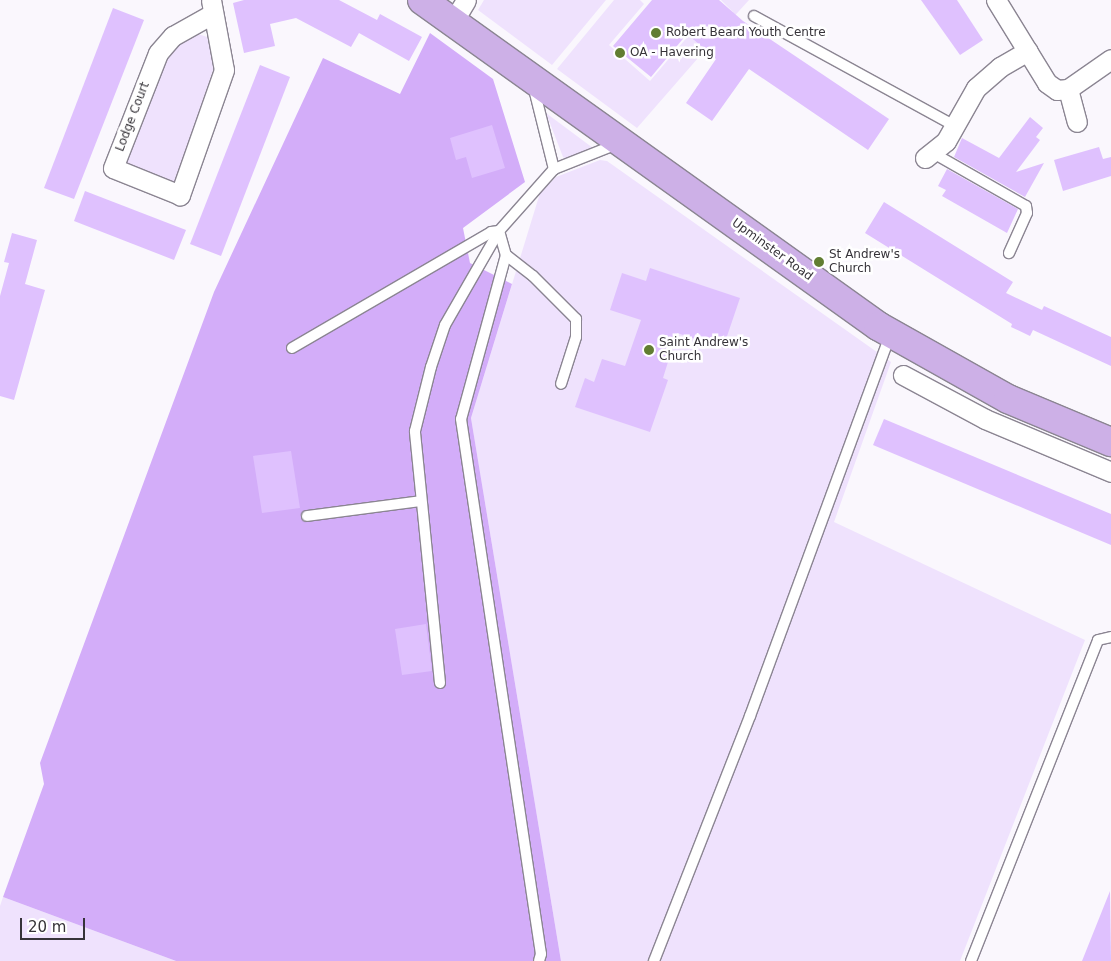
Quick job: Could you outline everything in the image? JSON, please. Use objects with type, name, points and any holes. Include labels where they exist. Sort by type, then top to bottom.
[{"type":"main road","name":"Upminster Road","points":[[422,0],[460,10],[531,77],[621,143],[891,333],[1008,399],[1111,442]]},
{"type":"street","points":[[996,0],[1047,83],[1057,90],[1068,89],[1111,59]]},
{"type":"street","name":"Lodge Court","points":[[211,7],[224,70],[180,194],[113,168],[158,53],[173,36],[211,7]]},
{"type":"street","points":[[929,156],[955,126],[976,88],[1000,67],[1028,51]]},
{"type":"street","points":[[1068,89],[1077,122]]},
{"type":"street","points":[[903,375],[985,418],[1111,472]]},
{"type":"lane","points":[[754,16],[955,126]]},
{"type":"lane","points":[[531,77],[554,169]]},
{"type":"lane","points":[[440,683],[415,431],[431,367],[445,325],[498,232],[554,169],[621,143]]},
{"type":"lane","points":[[929,156],[1026,206],[1026,213],[1009,253]]},
{"type":"lane","points":[[292,348],[491,232],[498,232]]},
{"type":"lane","points":[[498,232],[506,255],[533,276],[576,319],[576,338],[561,384]]},
{"type":"lane","points":[[506,255],[461,419],[541,954],[539,961]]},
{"type":"lane","points":[[654,961],[750,716],[891,333]]},
{"type":"lane","points":[[307,516],[421,501]]},
{"type":"lane","points":[[972,961],[1098,640],[1111,637]]},
{"type":"shaded area","points":[[484,0],[606,0],[552,65],[478,10]]},
{"type":"shaded area","points":[[614,0],[640,0],[644,4],[609,45],[650,81],[695,28],[694,40],[702,47],[712,42],[637,128],[557,69]]},
{"type":"shaded area","points":[[721,0],[749,0],[729,22],[726,20],[733,12]]},
{"type":"shaded area","points":[[195,33],[207,37],[215,64],[174,185],[122,165],[169,49]]},
{"type":"shaded area","points":[[430,33],[493,79],[525,182],[463,228],[470,263],[512,284],[471,418],[561,961],[176,961],[3,897],[44,784],[40,763],[214,292],[323,58],[400,94]]},
{"type":"shaded area","points":[[546,113],[593,148],[567,159],[563,157]]},
{"type":"shaded area","points":[[600,160],[607,161],[891,362],[834,522],[1085,640],[960,961],[561,961],[471,418],[540,193],[556,177]]},
{"type":"shaded area","points":[[3,897],[176,961],[0,961],[0,906]]},
{"type":"building","points":[[244,0],[339,0],[377,20],[380,14],[422,37],[409,61],[359,33],[351,47],[296,18],[270,24],[275,46],[244,53],[233,3]]},
{"type":"building","points":[[652,0],[719,0],[743,21],[889,119],[868,150],[749,69],[712,121],[686,103],[716,59],[687,34],[651,77],[613,46]]},
{"type":"building","points":[[921,0],[957,0],[983,40],[960,55]]},
{"type":"building","points":[[113,8],[144,20],[74,199],[44,188]]},
{"type":"building","points":[[260,65],[290,77],[221,256],[190,244]]},
{"type":"building","points":[[1030,117],[1043,128],[1036,137],[1040,140],[1016,172],[1044,163],[1025,197],[954,157],[962,138],[999,158]]},
{"type":"building","points":[[492,125],[505,168],[472,178],[466,157],[456,160],[450,138]]},
{"type":"building","points":[[1099,147],[1103,159],[1111,157],[1111,176],[1063,191],[1054,160]]},
{"type":"building","points":[[947,169],[1018,209],[1007,233],[942,196],[946,190],[938,186]]},
{"type":"building","points":[[85,191],[186,230],[174,260],[74,221]]},
{"type":"building","points":[[884,202],[1013,282],[1006,293],[1042,310],[1044,306],[1111,337],[1111,366],[1033,330],[1030,336],[1011,327],[1012,324],[865,233]]},
{"type":"building","points":[[12,233],[37,240],[25,284],[45,290],[14,400],[0,396],[0,296],[9,263],[4,262]]},
{"type":"building","name":"Saint Andrew's Church","points":[[650,268],[740,298],[723,348],[677,333],[663,378],[668,380],[650,432],[575,407],[585,378],[594,382],[602,359],[625,366],[641,320],[610,310],[622,273],[646,281]]},
{"type":"building","points":[[884,419],[1111,514],[1111,545],[873,445]]},
{"type":"building","points":[[291,451],[300,508],[262,513],[253,456]]},
{"type":"building","points":[[426,624],[432,671],[402,675],[395,629]]},
{"type":"building","points":[[1110,891],[1111,961],[1082,961]]},
{"type":"place","name":"Robert Beard Youth Centre","points":[[656,33]]},
{"type":"place","name":"OA - Havering","points":[[620,53]]},
{"type":"place","name":"St Andrew's Church","points":[[819,262]]},
{"type":"place","name":"Saint Andrew's Church","points":[[649,350]]}]
